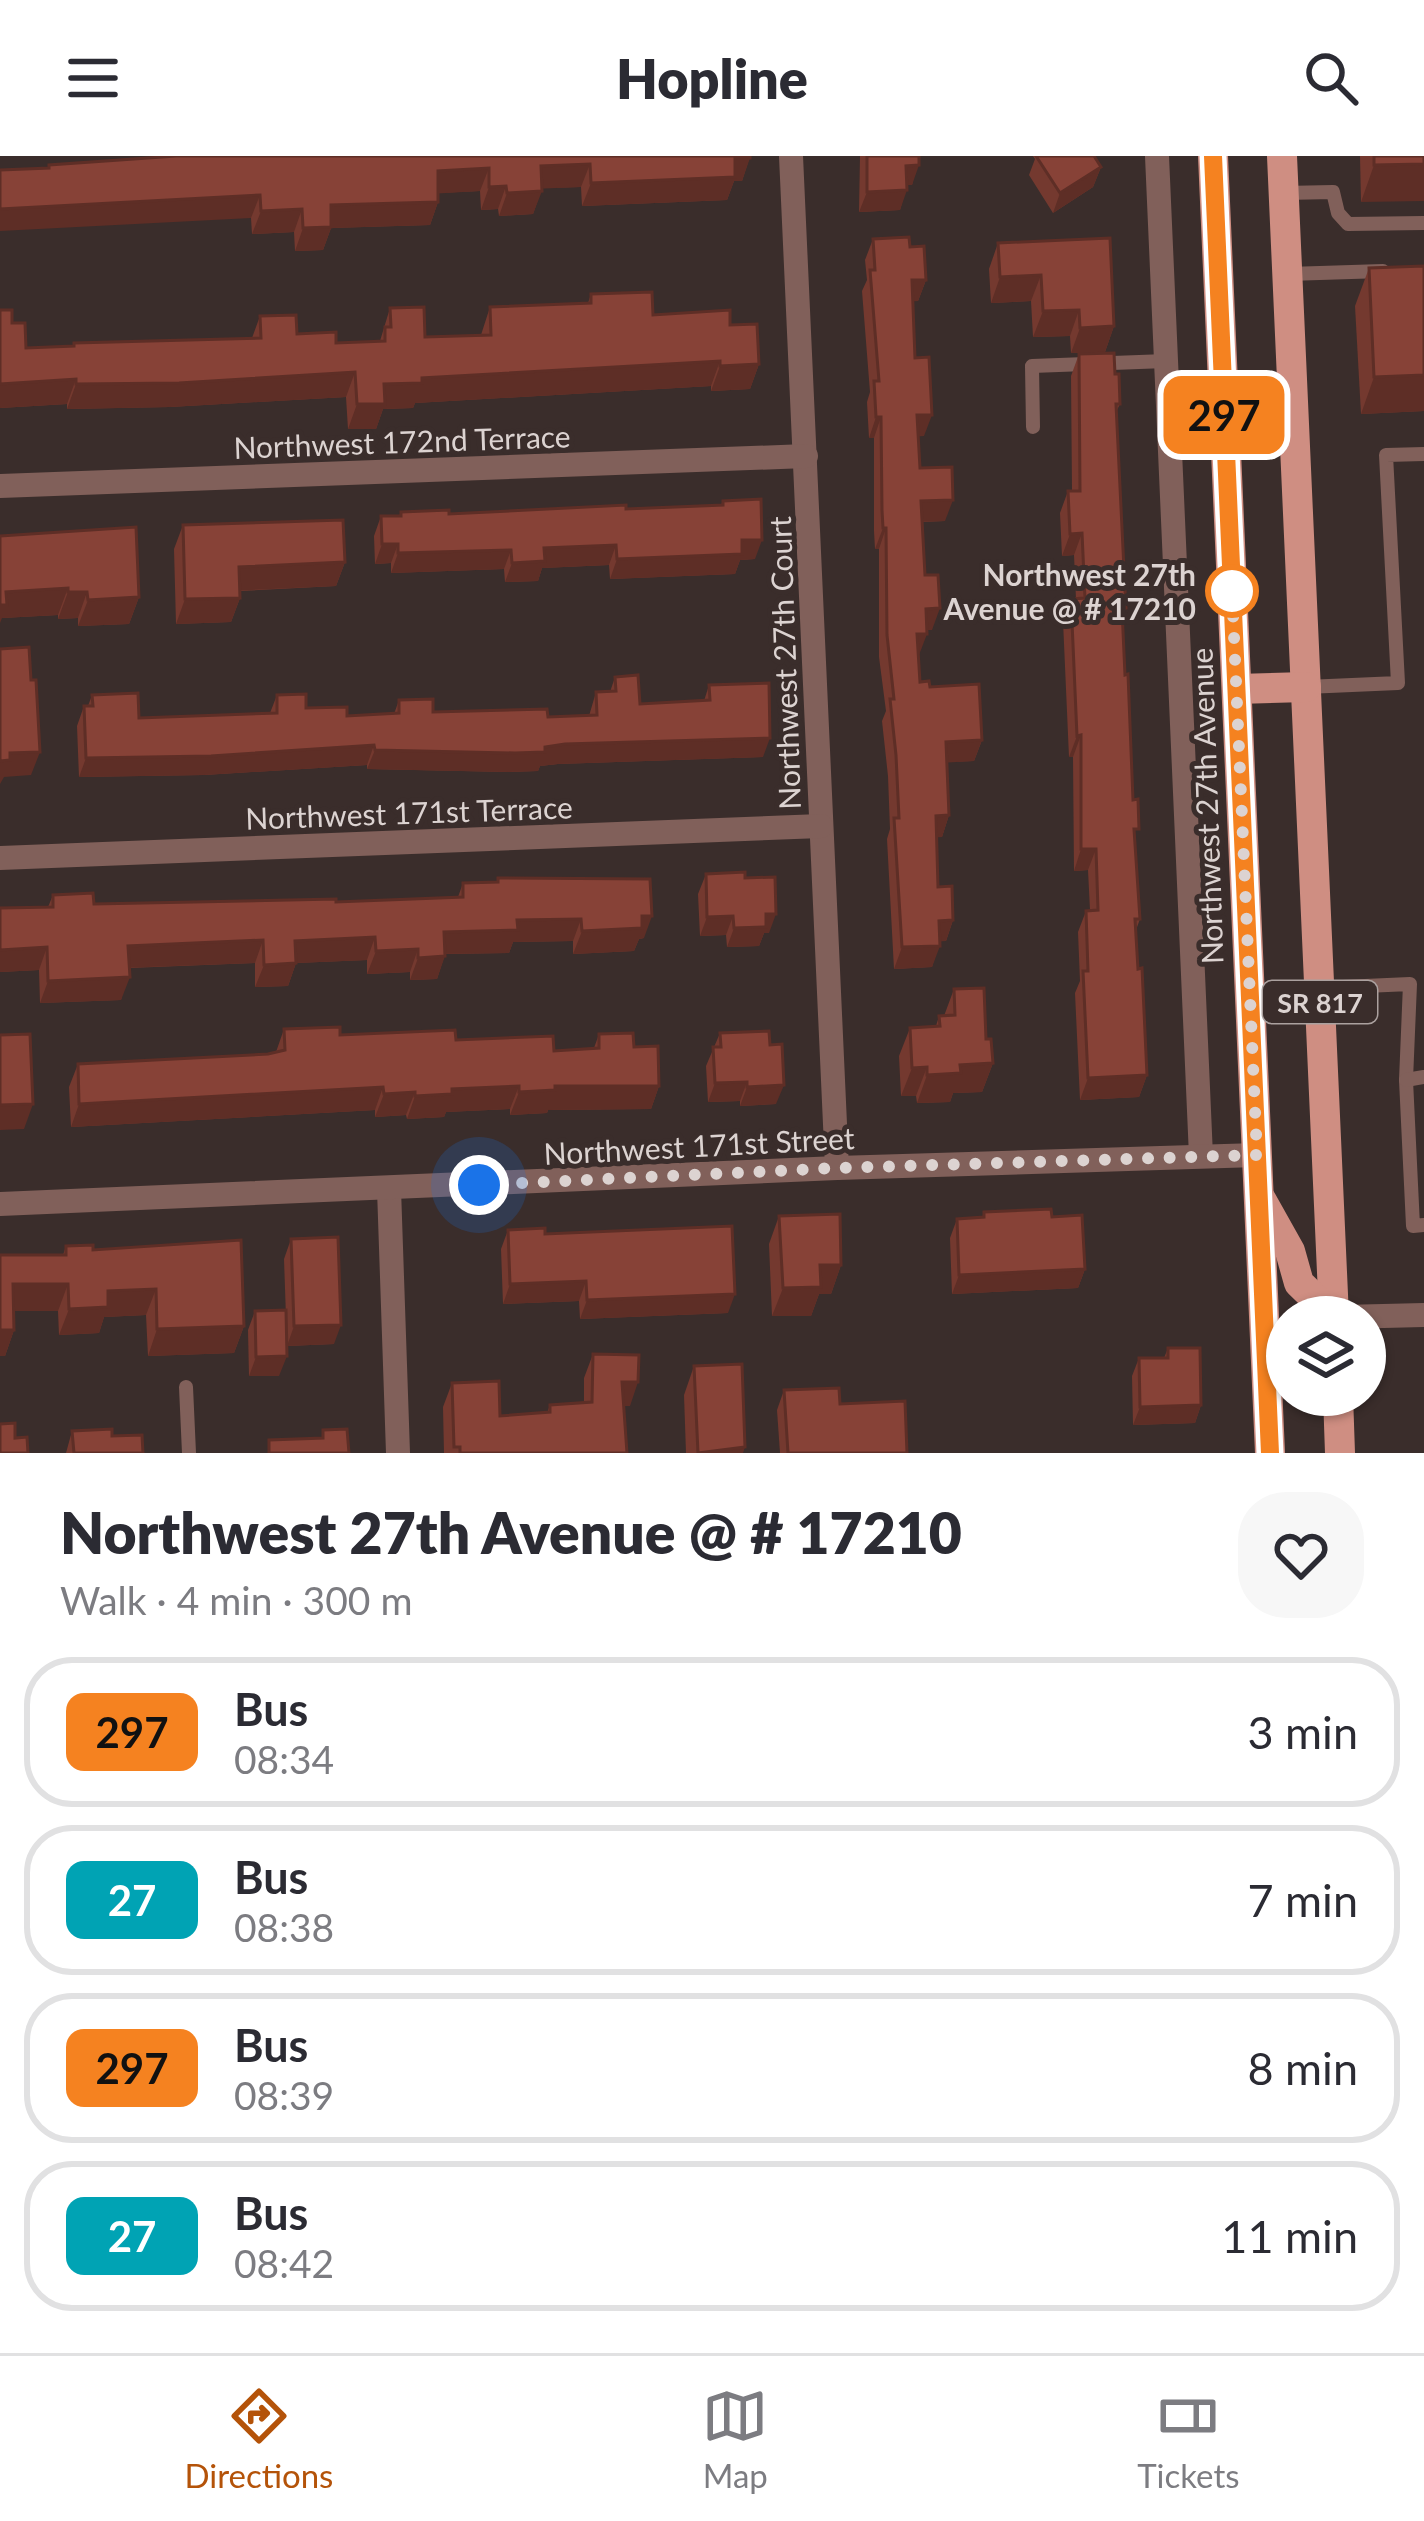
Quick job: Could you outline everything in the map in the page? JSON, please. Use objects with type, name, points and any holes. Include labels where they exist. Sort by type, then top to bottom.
[{"type":"main road","name":"Northwest 27th Avenue","points":[[1213,156],[1270,1453]]},
{"type":"main road","name":"SR 817","points":[[1282,156],[1336,1296]]},
{"type":"main road","points":[[1237,689],[1306,687]]},
{"type":"main road","points":[[1259,1196],[1290,1251],[1299,1283],[1314,1296]]},
{"type":"main road","points":[[1339,1416],[1340,1453]]},
{"type":"street","name":"Northwest 27th Court","points":[[791,156],[837,1168]]},
{"type":"street","points":[[1157,156],[1201,1156]]},
{"type":"street","name":"Northwest 172nd Terrace","points":[[0,486],[806,456]]},
{"type":"street","name":"Northwest 171st Terrace","points":[[0,858],[821,826]]},
{"type":"street","name":"Northwest 171st Street","points":[[0,1204],[1257,1155]]},
{"type":"street","points":[[389,1189],[398,1453]]},
{"type":"street","points":[[1386,1316],[1424,1315]]},
{"type":"lane","points":[[1284,193],[1333,192],[1338,213],[1348,224],[1424,223]]},
{"type":"lane","points":[[1288,274],[1401,271]]},
{"type":"lane","points":[[1033,427],[1032,366],[1166,361]]},
{"type":"lane","points":[[1306,687],[1398,683],[1385,455],[1424,454]]},
{"type":"lane","points":[[1320,988],[1411,984],[1417,1035],[1406,1080],[1416,1118],[1418,1186],[1413,1226],[1424,1226]]},
{"type":"lane","points":[[1406,1080],[1424,1077]]},
{"type":"lane","points":[[186,1387],[190,1453]]},
{"type":"building","points":[[176,156],[750,158],[735,158],[735,177],[591,183],[590,164],[541,166],[542,191],[507,193],[506,186],[489,187],[489,168],[438,171],[438,202],[331,205],[331,227],[303,228],[302,209],[261,211],[260,195],[0,209],[0,170]]},
{"type":"building","points":[[867,156],[919,156],[919,165],[906,166],[907,190],[867,192]]},
{"type":"building","points":[[1036,156],[1094,156],[1101,167],[1060,193]]},
{"type":"building","points":[[1374,156],[1424,156],[1424,164],[1374,165]]},
{"type":"building","points":[[909,237],[910,247],[924,246],[926,280],[912,280],[915,358],[929,357],[932,415],[917,415],[920,468],[952,467],[953,500],[921,501],[925,575],[938,575],[940,608],[926,609],[927,634],[917,634],[920,682],[929,681],[930,687],[979,684],[982,740],[946,742],[949,815],[936,816],[938,887],[952,886],[953,920],[939,921],[940,946],[902,947],[881,417],[876,417],[874,381],[879,381],[870,270],[875,270],[873,239]]},
{"type":"building","points":[[1110,238],[1114,326],[1080,328],[1079,310],[1043,311],[1041,275],[1000,277],[998,243]]},
{"type":"building","points":[[1424,266],[1424,375],[1374,377],[1369,268]]},
{"type":"building","points":[[652,292],[653,315],[730,310],[730,325],[757,324],[759,364],[720,366],[720,361],[422,378],[422,383],[384,384],[385,404],[357,404],[355,372],[179,383],[76,384],[76,379],[0,384],[0,310],[12,310],[12,323],[25,323],[26,348],[261,338],[260,316],[296,315],[297,334],[336,332],[336,343],[385,341],[385,327],[391,327],[390,308],[424,307],[425,337],[491,335],[490,307],[591,303],[591,294]]},
{"type":"building","points":[[1114,353],[1115,374],[1119,374],[1125,675],[1133,800],[1138,799],[1139,829],[1134,829],[1140,919],[1135,919],[1147,1075],[1088,1078],[1083,971],[1088,971],[1086,911],[1098,910],[1096,849],[1081,849],[1081,735],[1077,736],[1071,599],[1085,598],[1082,533],[1070,534],[1068,491],[1080,491],[1079,354]]},
{"type":"building","points":[[761,499],[762,540],[742,540],[742,554],[617,559],[616,545],[544,548],[545,561],[512,563],[511,550],[398,553],[398,544],[382,544],[381,516],[401,516],[401,512],[626,505],[626,509]]},
{"type":"building","points":[[343,520],[345,562],[239,567],[240,598],[185,599],[183,525]]},
{"type":"building","points":[[136,527],[139,597],[88,600],[87,592],[68,592],[68,588],[6,592],[7,605],[0,605],[0,536]]},
{"type":"building","points":[[29,647],[40,752],[10,753],[10,760],[0,761],[0,649]]},
{"type":"building","points":[[638,675],[640,704],[710,700],[709,685],[769,683],[770,738],[565,744],[545,747],[545,752],[515,753],[375,750],[374,745],[211,756],[86,758],[84,706],[93,706],[92,695],[138,693],[139,718],[277,713],[277,695],[306,694],[306,708],[347,707],[347,716],[399,713],[399,700],[433,699],[433,712],[547,709],[548,717],[597,715],[596,692],[616,691],[615,677]]},
{"type":"building","points":[[745,872],[745,878],[775,877],[776,914],[766,914],[766,927],[734,928],[733,916],[707,917],[706,874]]},
{"type":"building","points":[[498,878],[650,879],[652,916],[642,916],[642,928],[582,931],[581,919],[517,920],[518,930],[444,932],[445,956],[418,958],[418,949],[376,951],[375,937],[295,941],[296,963],[264,965],[263,940],[128,946],[130,977],[48,981],[47,947],[0,950],[0,908],[53,907],[53,895],[93,893],[94,904],[336,902],[463,897],[463,883],[498,882]]},
{"type":"building","points":[[984,988],[986,1039],[991,1039],[993,1063],[960,1065],[961,1073],[927,1075],[927,1067],[912,1068],[910,1028],[940,1026],[939,1016],[955,1015],[954,989]]},
{"type":"building","points":[[340,1027],[340,1035],[455,1030],[456,1040],[553,1036],[554,1051],[599,1048],[599,1034],[633,1033],[634,1047],[658,1046],[659,1086],[555,1086],[555,1090],[519,1092],[519,1086],[415,1096],[415,1092],[384,1094],[383,1087],[79,1104],[78,1064],[268,1054],[285,1050],[284,1029]]},
{"type":"building","points":[[769,1031],[770,1045],[782,1044],[784,1085],[715,1083],[713,1047],[721,1047],[720,1033]]},
{"type":"building","points":[[30,1034],[33,1104],[0,1105],[0,1035]]},
{"type":"building","points":[[1051,1209],[1052,1217],[1082,1215],[1085,1269],[959,1275],[957,1219],[984,1217],[984,1212]]},
{"type":"building","points":[[840,1214],[841,1265],[820,1265],[821,1287],[783,1288],[779,1216]]},
{"type":"building","points":[[732,1226],[735,1294],[587,1300],[586,1281],[510,1284],[508,1230],[545,1228],[545,1234]]},
{"type":"building","points":[[338,1237],[341,1325],[294,1326],[291,1239]]},
{"type":"building","points":[[241,1240],[244,1326],[157,1329],[156,1289],[108,1291],[108,1307],[69,1309],[68,1284],[13,1284],[14,1330],[0,1330],[0,1255],[66,1255],[66,1246],[93,1245],[93,1250]]},
{"type":"building","points":[[286,1310],[287,1356],[256,1357],[255,1311]]},
{"type":"building","points":[[1168,1348],[1200,1348],[1201,1405],[1140,1407],[1139,1358],[1168,1358]]},
{"type":"building","points":[[593,1354],[639,1355],[638,1382],[622,1382],[627,1453],[460,1453],[460,1447],[454,1447],[452,1383],[499,1381],[500,1416],[550,1412],[550,1405],[592,1402]]},
{"type":"building","points":[[742,1364],[745,1447],[698,1453],[694,1366]]},
{"type":"building","points":[[839,1388],[840,1404],[905,1401],[907,1453],[788,1453],[784,1390]]},
{"type":"building","points":[[15,1423],[15,1438],[27,1437],[28,1453],[0,1453],[0,1424]]},
{"type":"building","points":[[112,1429],[112,1436],[142,1435],[143,1453],[74,1453],[72,1431]]},
{"type":"building","points":[[347,1429],[349,1453],[269,1453],[269,1440],[323,1438],[323,1430]]},
{"type":"bus line","name":"297","points":[[1213,156],[1270,1453]]},
{"type":"place","name":"Northwest 27th Avenue @ # 17210","points":[[1232,591]]},
{"type":"route","points":[[479,1185],[1257,1155],[1232,591]]}]
